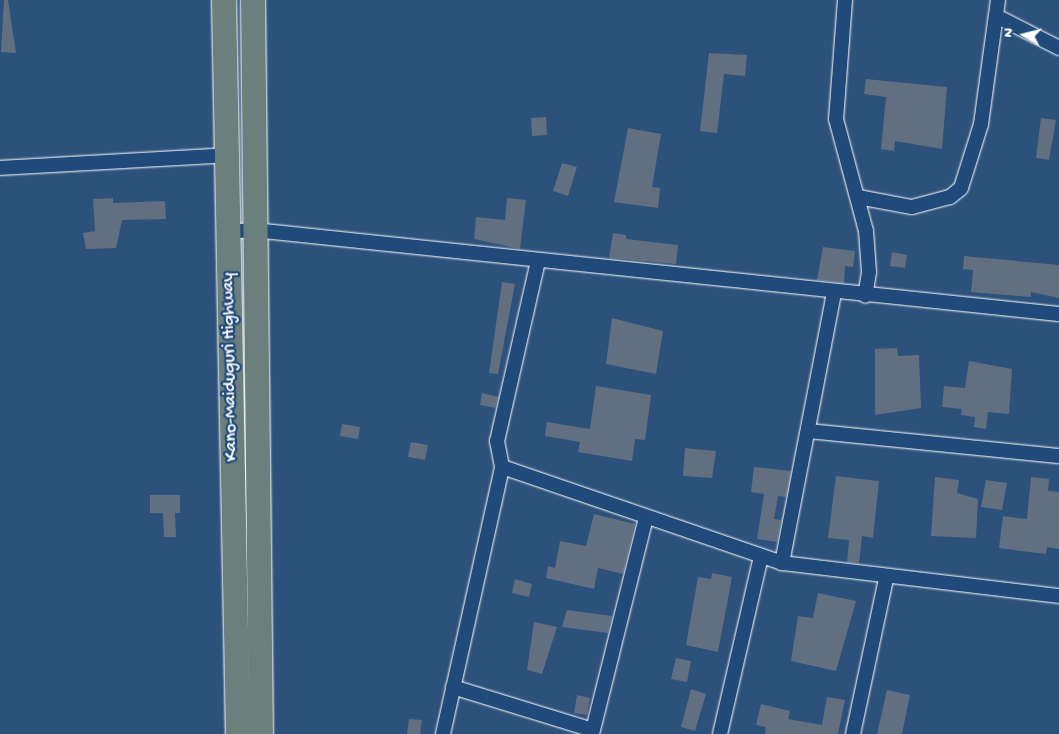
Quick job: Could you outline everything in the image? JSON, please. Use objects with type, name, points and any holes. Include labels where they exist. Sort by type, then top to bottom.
[{"type":"highway","name":"Kano-Maiduguri Highway","points":[[224,0],[229,154],[238,734]]},
{"type":"highway","name":"Kano-Maiduguri Highway","points":[[252,0],[261,734]]},
{"type":"street","points":[[845,0],[836,119],[858,197],[869,253],[865,296]]},
{"type":"street","points":[[858,197],[912,207],[950,197],[960,188],[981,124],[998,0]]},
{"type":"street","points":[[996,16],[1059,48]]},
{"type":"street","points":[[0,168],[229,154]]},
{"type":"street","points":[[229,232],[254,230],[834,293],[1059,314]]},
{"type":"street","points":[[443,734],[502,468],[497,441],[538,261]]},
{"type":"street","points":[[782,563],[834,293]]},
{"type":"street","points":[[808,431],[1059,456]]},
{"type":"street","points":[[502,468],[782,563],[886,579],[1059,596]]},
{"type":"street","points":[[453,688],[593,732],[646,518]]},
{"type":"street","points":[[720,734],[762,557]]},
{"type":"street","points":[[853,734],[886,579]]},
{"type":"building","points":[[4,0],[8,0],[16,53],[1,52]]},
{"type":"building","points":[[709,53],[747,55],[745,76],[724,74],[717,133],[700,131]]},
{"type":"building","points":[[866,79],[947,87],[942,149],[895,141],[894,151],[881,149],[886,97],[864,94]]},
{"type":"building","points":[[546,117],[547,135],[532,136],[531,118]]},
{"type":"building","points":[[1041,118],[1056,120],[1049,160],[1036,158]]},
{"type":"building","points":[[628,128],[661,134],[652,187],[660,188],[658,208],[614,202]]},
{"type":"building","points":[[562,163],[577,167],[568,196],[553,191]]},
{"type":"building","points":[[113,198],[113,203],[165,201],[166,219],[122,220],[116,248],[86,249],[83,233],[95,231],[93,199]]},
{"type":"building","points":[[507,198],[526,200],[520,249],[474,239],[476,217],[505,220]]},
{"type":"building","points":[[613,233],[626,235],[626,239],[678,245],[676,264],[609,258]]},
{"type":"building","points":[[823,247],[855,251],[853,267],[845,266],[844,283],[817,280]]},
{"type":"building","points":[[892,252],[907,255],[905,268],[890,266]]},
{"type":"building","points":[[964,256],[1059,265],[1059,298],[1031,292],[1031,297],[971,292],[973,270],[963,269]]},
{"type":"building","points":[[502,282],[515,284],[498,374],[489,373]]},
{"type":"building","points":[[612,318],[663,331],[656,374],[606,364]]},
{"type":"building","points":[[897,348],[898,356],[919,355],[921,408],[875,415],[875,349]]},
{"type":"building","points":[[969,361],[1012,369],[1009,414],[988,412],[986,429],[974,427],[975,417],[961,415],[962,409],[942,407],[944,386],[965,388]]},
{"type":"building","points":[[596,386],[651,395],[645,440],[635,439],[632,461],[578,452],[580,442],[545,436],[547,422],[590,429]]},
{"type":"building","points":[[482,393],[498,397],[495,408],[480,405]]},
{"type":"building","points":[[342,424],[360,427],[358,439],[340,436]]},
{"type":"building","points":[[411,442],[428,445],[425,460],[408,457]]},
{"type":"building","points":[[685,448],[716,451],[712,478],[683,476]]},
{"type":"building","points":[[754,467],[791,471],[786,497],[778,496],[774,519],[781,520],[777,542],[757,539],[764,494],[751,492]]},
{"type":"building","points":[[836,476],[879,481],[873,538],[862,536],[859,563],[847,562],[849,540],[828,538]]},
{"type":"building","points":[[935,477],[959,480],[957,493],[978,499],[976,538],[931,536]]},
{"type":"building","points":[[1031,477],[1049,479],[1048,491],[1059,492],[1059,549],[1047,547],[1046,554],[999,548],[1003,516],[1027,519]]},
{"type":"building","points":[[986,480],[1007,483],[1002,510],[981,507]]},
{"type":"building","points":[[150,495],[180,495],[180,513],[175,513],[176,537],[164,537],[163,513],[150,513]]},
{"type":"building","points":[[594,514],[635,524],[623,574],[598,568],[594,589],[546,578],[548,566],[555,568],[560,541],[586,546]]},
{"type":"building","points":[[712,573],[732,577],[718,652],[686,645],[698,577],[711,579]]},
{"type":"building","points":[[515,579],[532,584],[529,597],[512,593]]},
{"type":"building","points":[[818,593],[856,601],[836,671],[791,661],[798,616],[813,618]]},
{"type":"building","points":[[567,610],[612,616],[608,633],[562,627]]},
{"type":"building","points":[[534,622],[557,627],[542,674],[527,670]]},
{"type":"building","points":[[676,658],[691,661],[687,682],[671,679]]},
{"type":"building","points":[[691,689],[706,694],[695,731],[681,727]]},
{"type":"building","points":[[887,690],[910,695],[902,734],[877,734]]},
{"type":"building","points":[[577,695],[590,698],[587,715],[574,713]]},
{"type":"building","points":[[827,697],[845,700],[838,734],[765,734],[766,727],[756,725],[761,704],[790,711],[788,719],[822,725]]},
{"type":"building","points":[[409,719],[422,720],[420,734],[407,734]]}]
